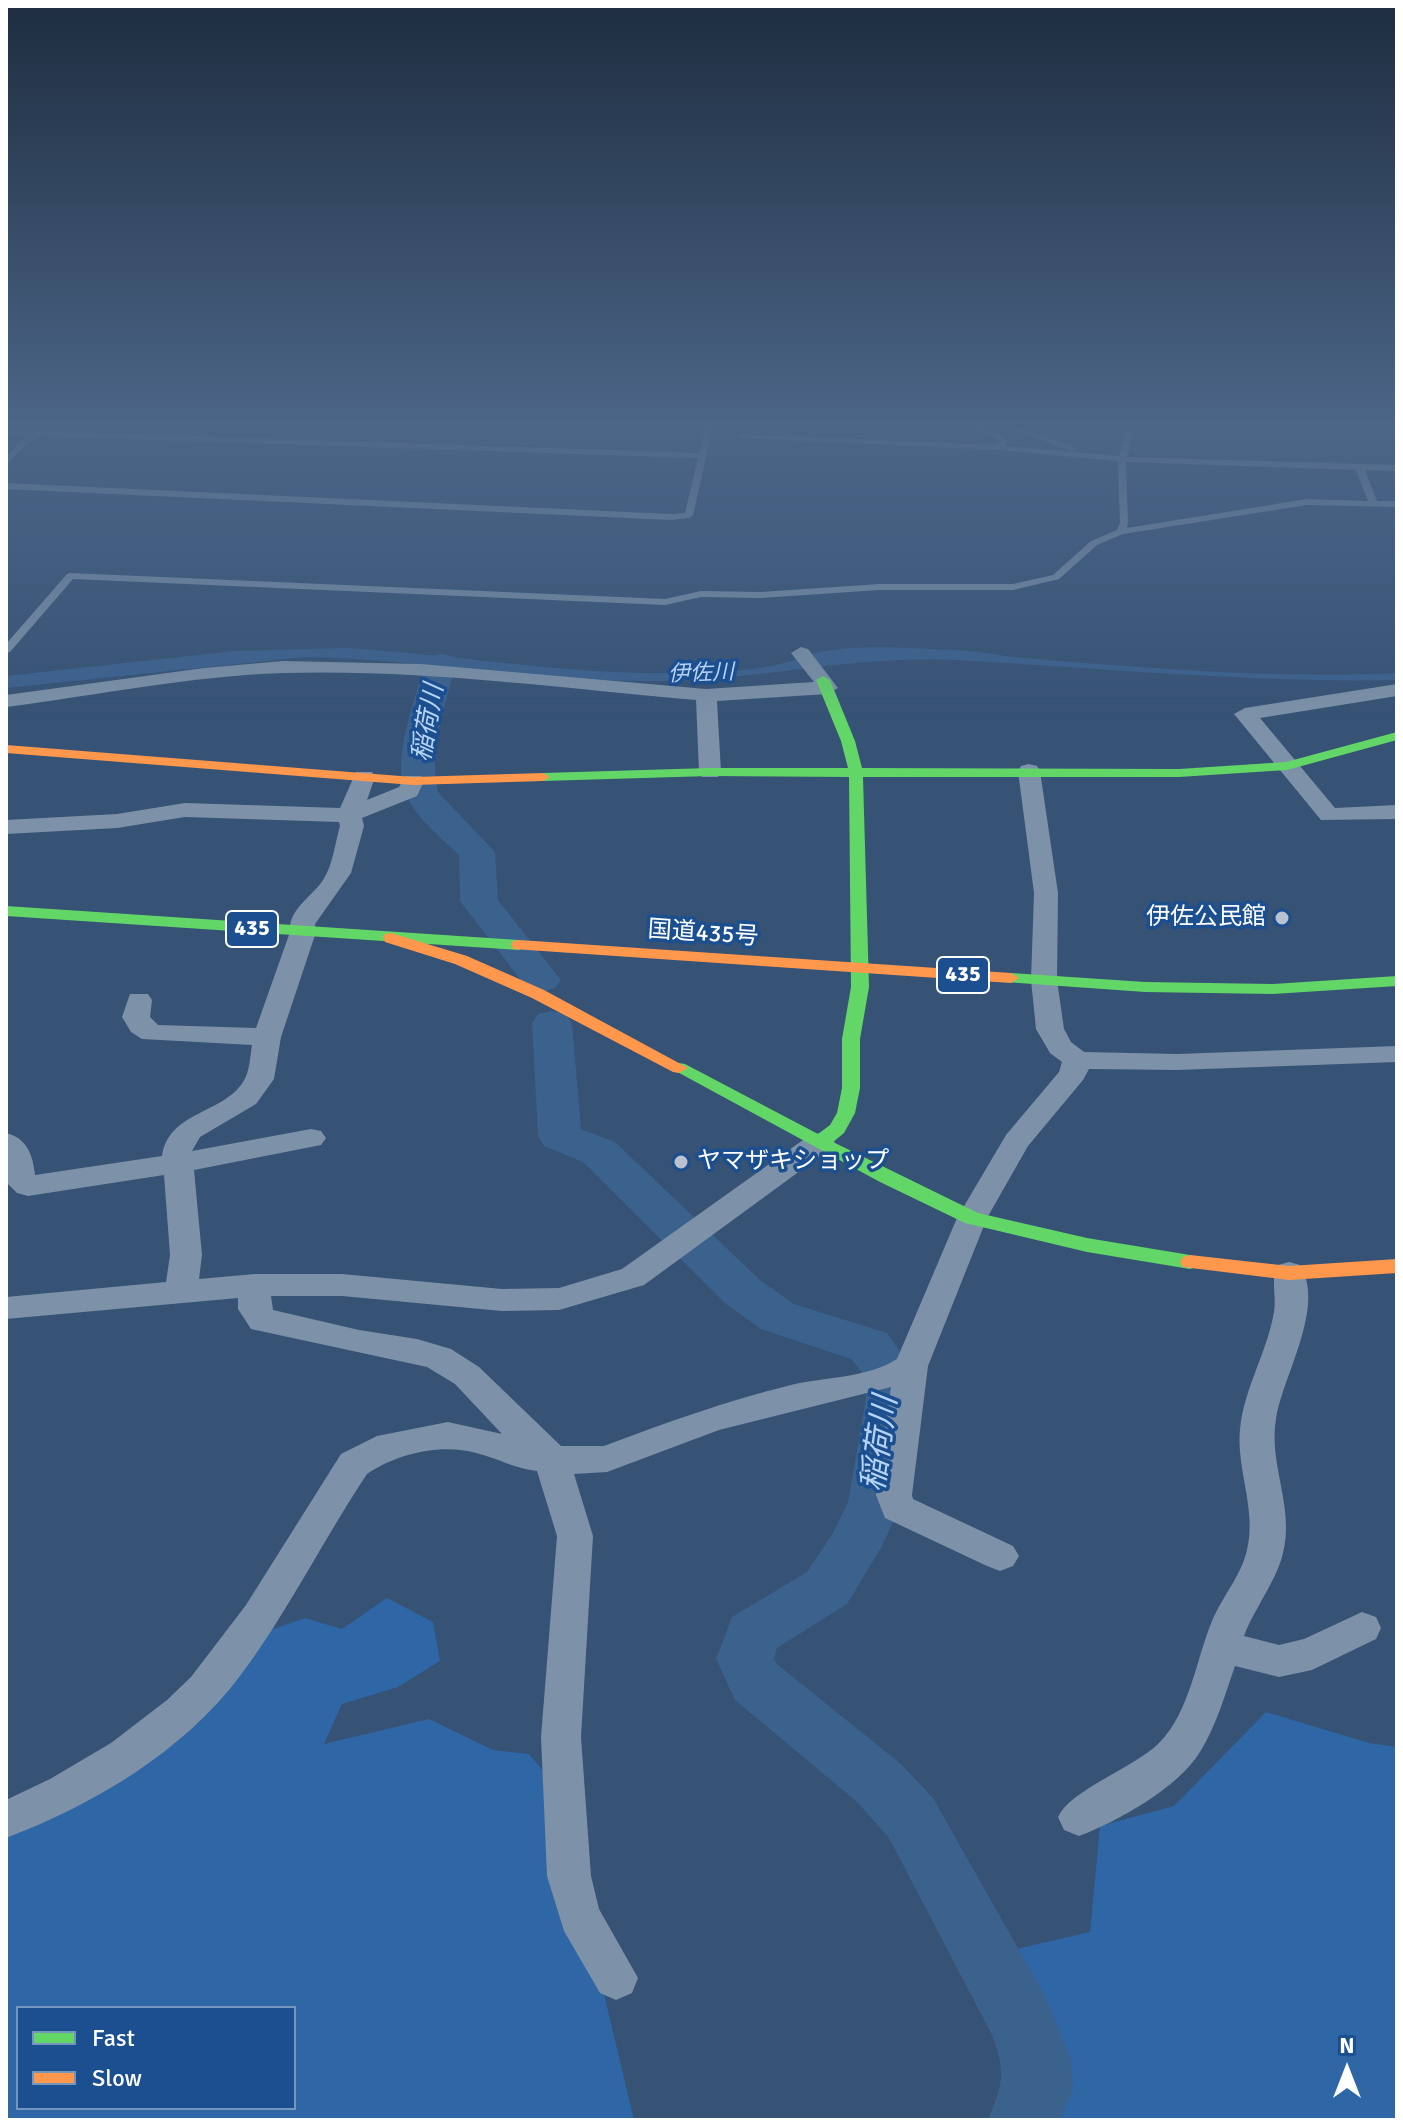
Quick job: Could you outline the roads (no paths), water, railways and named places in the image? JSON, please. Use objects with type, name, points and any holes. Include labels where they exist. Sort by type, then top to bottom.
[{"type":"main road","points":[[820,1142],[837,1129],[846,1113],[860,968],[856,771],[825,684]]},
{"type":"main road","points":[[6,749],[413,781],[710,772],[1179,773],[1287,766],[1397,736]]},
{"type":"main road","name":"国道435号","points":[[6,911],[1210,990],[1397,981]]},
{"type":"main road","points":[[391,938],[461,960],[538,994],[972,1218],[1033,1234],[1242,1270],[1289,1273],[1397,1266]]},
{"type":"street","points":[[801,653],[825,684]]},
{"type":"street","points":[[6,701],[204,674],[283,667],[434,671],[706,695],[825,684]]},
{"type":"street","points":[[1397,690],[1245,714],[1329,815],[1397,812]]},
{"type":"street","points":[[706,695],[710,772]]},
{"type":"street","points":[[1029,771],[1046,893],[1044,980],[1050,1029],[1060,1047],[1077,1060],[1177,1062],[1397,1054]]},
{"type":"street","points":[[181,1292],[186,1255],[176,1162],[188,1131],[246,1098],[260,1079],[267,1037],[303,932],[302,924],[309,910],[332,886],[339,873],[352,826],[349,815],[364,777]]},
{"type":"street","points":[[6,827],[117,821],[185,810],[349,815],[409,791],[413,781]]},
{"type":"street","points":[[139,1000],[136,1017],[141,1026],[152,1033],[267,1037]]},
{"type":"street","points":[[1000,1556],[898,1508],[894,1495],[911,1366],[972,1218],[1016,1142],[1073,1074],[1077,1060]]},
{"type":"street","points":[[6,1142],[12,1146],[19,1161],[20,1180],[28,1186],[224,1156],[311,1138]]},
{"type":"street","points":[[6,1308],[255,1285],[342,1285],[502,1300],[559,1299],[633,1277],[820,1142]]},
{"type":"street","points":[[1079,1817],[1135,1785],[1178,1751],[1204,1700],[1220,1646],[1237,1606],[1256,1578],[1267,1543],[1257,1425],[1262,1399],[1292,1310],[1293,1289],[1289,1273]]},
{"type":"street","points":[[255,1285],[254,1309],[263,1321],[288,1322],[356,1341],[425,1353],[448,1362],[481,1387],[552,1460],[575,1536],[561,1737],[569,1876],[579,1916],[616,1978]]},
{"type":"street","points":[[6,1819],[112,1766],[178,1714],[224,1667],[354,1464],[377,1449],[448,1435],[480,1440],[523,1456],[585,1462],[607,1459],[711,1419],[794,1397],[846,1388],[902,1372],[911,1366]]},
{"type":"street","points":[[1220,1646],[1279,1661],[1312,1654],[1362,1628]]},
{"type":"lane","points":[[1121,532],[1124,522]]},
{"type":"lane","points":[[6,650],[70,576],[665,602],[701,594],[777,594],[879,587],[1013,587],[1056,577],[1094,543],[1121,532],[1182,522]]},
{"type":"water","name":"伊佐川","points":[[345,648],[559,668],[688,673],[773,666],[835,650],[902,648],[1210,672],[1304,675],[1397,673],[1397,680],[1232,677],[919,659],[698,680],[616,681],[305,657],[6,688],[6,676],[235,651]]},
{"type":"waterway","name":"稲荷川","points":[[441,663],[418,766],[421,792],[439,816],[477,852],[479,901],[541,980]]},
{"type":"waterway","name":"稲荷川","points":[[552,1023],[560,1136],[599,1152],[743,1292],[778,1317],[824,1329],[869,1346],[885,1366],[893,1392],[875,1502],[854,1546],[827,1588],[752,1634],[745,1659],[756,1682],[879,1783],[911,1818],[1020,2018],[1036,2059],[1038,2089],[1024,2120]]},
{"type":"place","name":"伊佐公民館","points":[[1282,918]]},
{"type":"place","name":"ヤマザキショップ","points":[[681,1162]]}]
